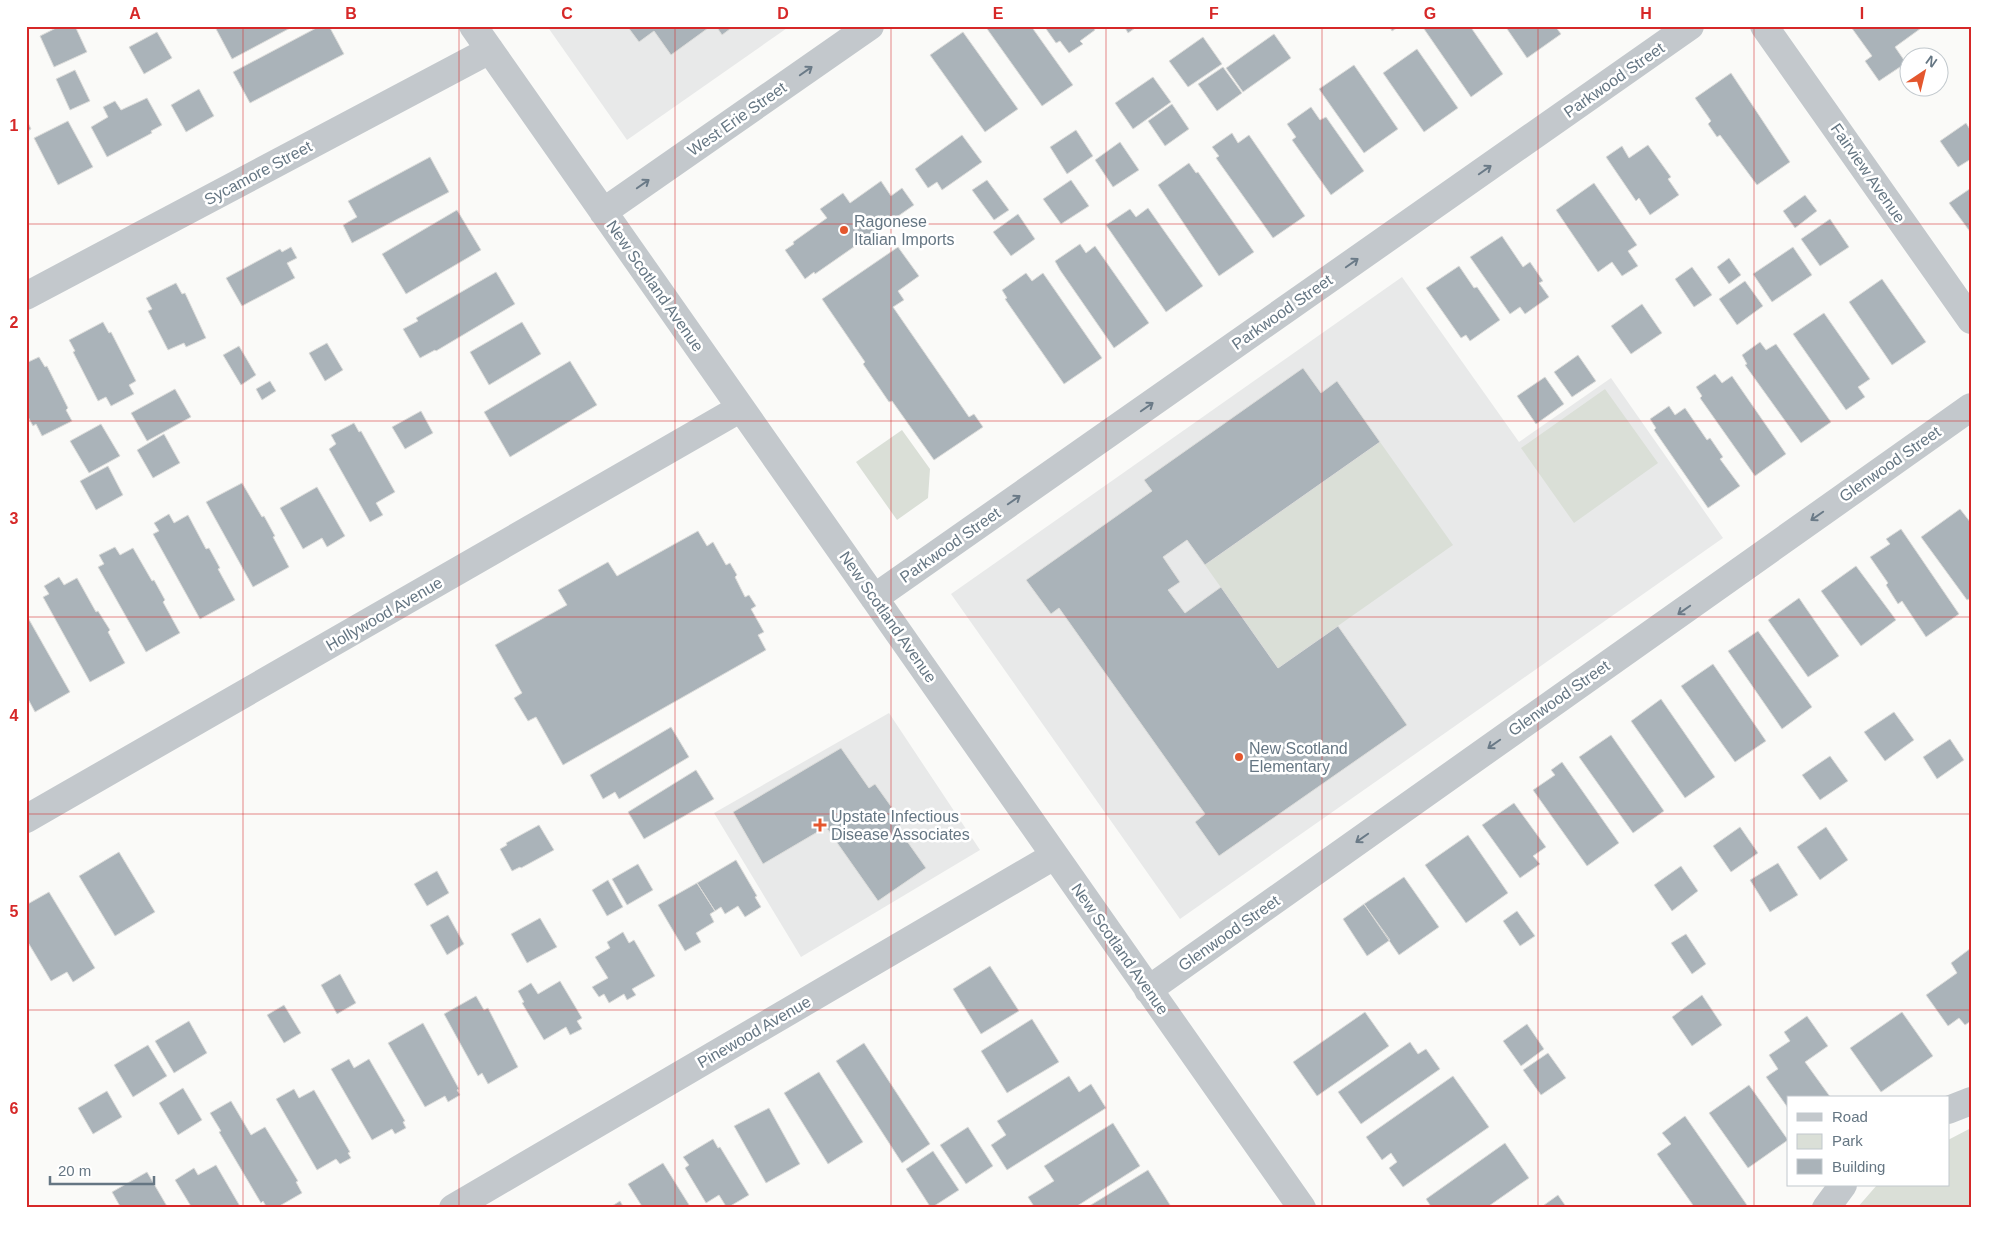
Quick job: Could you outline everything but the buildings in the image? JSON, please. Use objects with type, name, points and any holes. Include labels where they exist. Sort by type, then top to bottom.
[{"type":"street","name":"New Scotland Avenue","points":[[473,26],[1302,1208]]},
{"type":"street","name":"West Erie Street","points":[[604,212],[870,26]]},
{"type":"street","name":"Parkwood Street","points":[[874,598],[1690,26]]},
{"type":"street","name":"Fairview Avenue","points":[[1764,26],[1971,320]]},
{"type":"street","name":"Sycamore Street","points":[[26,296],[490,50]]},
{"type":"street","name":"Glenwood Street","points":[[1148,990],[1971,407]]},
{"type":"street","name":"Hollywood Avenue","points":[[26,819],[741,408]]},
{"type":"street","name":"Pinewood Avenue","points":[[453,1208],[1054,856]]},
{"type":"street","points":[[1950,1109],[1971,1101]]},
{"type":"street","points":[[1826,1208],[1842,1186]]},
{"type":"shaded area","points":[[547,26],[790,26],[627,140]]},
{"type":"shaded area","name":"New Scotland Elementary","points":[[1402,277],[1519,442],[1611,378],[1723,538],[1180,919],[951,594]]},
{"type":"shaded area","points":[[889,713],[980,850],[801,957],[714,813]]},
{"type":"green space","points":[[1605,389],[1658,463],[1574,523],[1521,448]]},
{"type":"green space","points":[[902,430],[930,469],[928,498],[897,520],[856,462]]},
{"type":"green space","points":[[1380,442],[1453,545],[1278,668],[1205,565]]},
{"type":"green space","points":[[1971,1128],[1971,1208],[1857,1208],[1876,1186],[1950,1186],[1950,1139]]},
{"type":"place","name":"Ragonese Italian Imports","points":[[844,230]]},
{"type":"place","name":"New Scotland Elementary","points":[[1239,757]]},
{"type":"place","name":"Upstate Infectious Disease Associates","points":[[820,825]]}]
